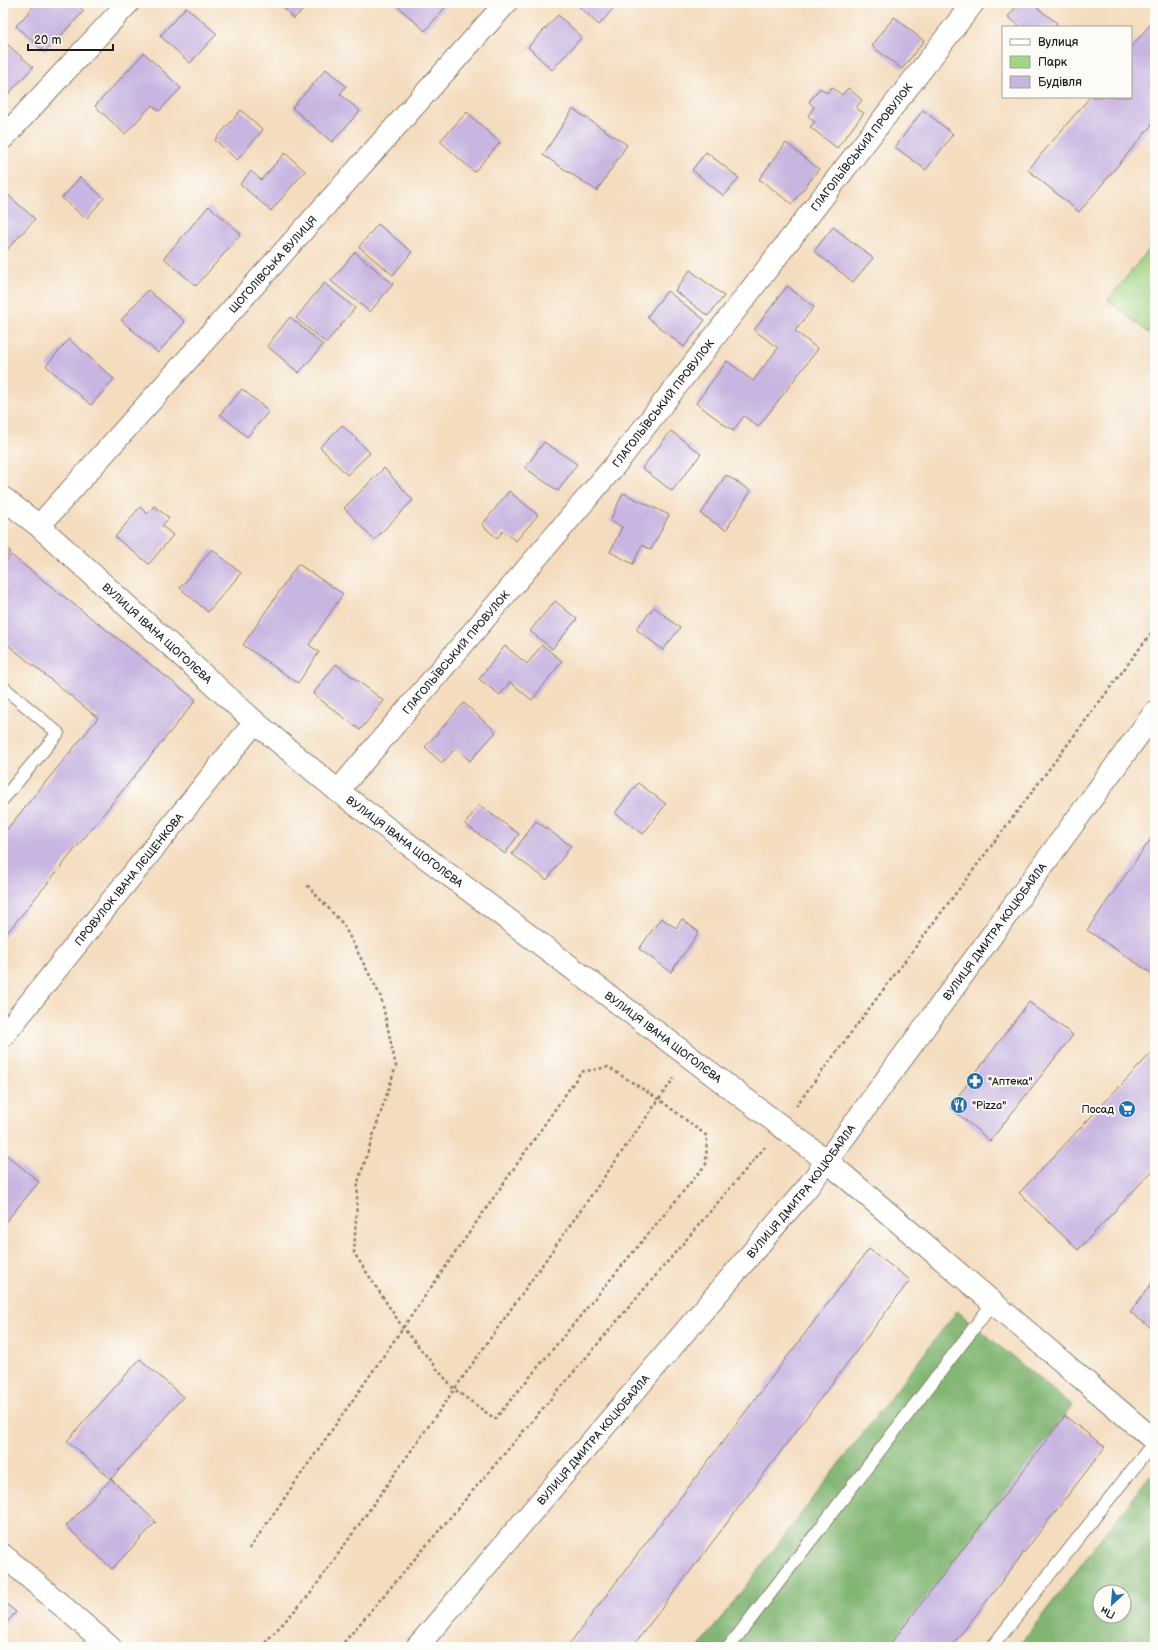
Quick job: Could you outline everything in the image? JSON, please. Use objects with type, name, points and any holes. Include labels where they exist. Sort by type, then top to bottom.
[{"type":"street","points":[[3,138],[128,3]]},
{"type":"street","name":"ЩОГОЛІВСЬКА ВУЛИЦЯ","points":[[39,526],[506,3]]},
{"type":"street","name":"ГЛАГОЛЬЇВСЬКИЙ ПРОВУЛОК","points":[[338,791],[616,464],[973,3]]},
{"type":"street","name":"ВУЛИЦЯ ІВАНА ЩОГОЛЄВА","points":[[3,498],[39,526],[255,722],[338,791],[827,1161],[1155,1441]]},
{"type":"street","name":"ВУЛИЦЯ ДМИТРА КОЦЮБАЙЛА","points":[[417,1647],[807,1188],[1155,712]]},
{"type":"street","name":"ПРОВУЛОК ІВАНА ЛЄЩЕНКОВА","points":[[3,1036],[255,722]]},
{"type":"street","points":[[3,1555],[110,1647]]},
{"type":"lane","points":[[3,687],[58,733],[3,799]]},
{"type":"lane","points":[[728,1647],[992,1303]]},
{"type":"lane","points":[[992,1647],[1155,1441]]},
{"type":"path","points":[[340,1647],[760,1153],[1155,628]]},
{"type":"path","points":[[249,1550],[403,1328],[581,1072],[608,1067],[660,1100],[708,1136],[706,1164],[495,1419],[454,1389],[403,1328],[354,1253],[358,1182],[396,1066],[381,997],[343,924],[306,884]]},
{"type":"path","points":[[261,1647],[310,1594],[690,1057]]},
{"type":"green space","points":[[1155,242],[1155,338],[1108,300]]},
{"type":"green space","points":[[957,1311],[1072,1406],[892,1647],[699,1647]]},
{"type":"green space","points":[[1150,1475],[1155,1478],[1155,1647],[1018,1647]]},
{"type":"building","points":[[37,3],[75,3],[84,11],[45,52],[16,26]]},
{"type":"building","points":[[280,3],[311,3],[293,19]]},
{"type":"building","points":[[394,3],[444,3],[447,5],[425,31]]},
{"type":"building","points":[[575,3],[618,3],[599,25]]},
{"type":"building","points":[[1019,3],[1031,3],[1057,23],[1055,26],[1020,26],[1008,17]]},
{"type":"building","points":[[186,7],[217,34],[190,63],[160,36]]},
{"type":"building","points":[[558,15],[582,37],[552,70],[528,47]]},
{"type":"building","points":[[894,17],[924,41],[902,69],[872,46]]},
{"type":"building","points":[[1155,19],[1155,121],[1079,212],[1028,170],[1089,98],[1132,98],[1132,46]]},
{"type":"building","points":[[8,45],[33,67],[3,100],[3,50]]},
{"type":"building","points":[[144,53],[181,88],[159,111],[152,105],[125,134],[95,106]]},
{"type":"building","points":[[326,69],[346,86],[340,94],[360,111],[332,142],[292,108]]},
{"type":"building","points":[[832,87],[842,95],[848,88],[862,100],[856,108],[864,113],[837,148],[810,127],[815,122],[808,116],[814,107],[809,102],[820,88],[827,93]]},
{"type":"building","points":[[573,109],[627,145],[597,191],[543,155]]},
{"type":"building","points":[[241,110],[263,130],[237,160],[215,140]]},
{"type":"building","points":[[923,110],[953,134],[926,170],[895,147]]},
{"type":"building","points":[[467,112],[500,143],[474,172],[440,141]]},
{"type":"building","points":[[786,143],[819,169],[792,204],[759,179]]},
{"type":"building","points":[[706,152],[739,178],[724,196],[692,170]]},
{"type":"building","points":[[285,153],[305,171],[271,211],[240,184],[251,171],[261,180]]},
{"type":"building","points":[[80,177],[104,198],[86,219],[62,198]]},
{"type":"building","points":[[7,194],[35,219],[6,251],[3,249],[3,199]]},
{"type":"building","points":[[209,206],[241,234],[196,286],[164,258]]},
{"type":"building","points":[[378,224],[412,252],[393,275],[359,247]]},
{"type":"building","points":[[833,227],[873,258],[853,282],[814,251]]},
{"type":"building","points":[[355,252],[393,284],[370,312],[331,281]]},
{"type":"building","points":[[690,270],[724,296],[708,316],[675,291]]},
{"type":"building","points":[[324,283],[355,308],[326,343],[296,318]]},
{"type":"building","points":[[787,286],[814,307],[795,331],[818,349],[758,427],[744,416],[733,431],[696,403],[727,361],[753,381],[778,348],[754,330]]},
{"type":"building","points":[[148,290],[185,322],[158,353],[121,320]]},
{"type":"building","points":[[667,291],[705,320],[684,347],[647,317]]},
{"type":"building","points":[[290,317],[323,345],[299,373],[267,346]]},
{"type":"building","points":[[69,339],[114,379],[91,405],[46,366]]},
{"type":"building","points":[[242,389],[269,411],[247,437],[220,414]]},
{"type":"building","points":[[342,425],[370,453],[347,475],[320,447]]},
{"type":"building","points":[[671,431],[701,454],[672,491],[642,468]]},
{"type":"building","points":[[544,442],[577,464],[558,491],[525,468]]},
{"type":"building","points":[[384,468],[413,500],[374,540],[344,508]]},
{"type":"building","points":[[726,475],[751,491],[726,530],[701,514]]},
{"type":"building","points":[[509,491],[538,515],[516,541],[503,531],[497,538],[482,525]]},
{"type":"building","points":[[623,493],[669,515],[651,550],[642,545],[633,564],[610,552],[622,527],[610,521]]},
{"type":"building","points":[[154,506],[169,518],[162,526],[173,535],[149,564],[115,537],[140,507],[147,514]]},
{"type":"building","points":[[3,545],[11,552],[3,561]]},
{"type":"building","points":[[212,549],[241,573],[208,612],[180,588]]},
{"type":"building","points":[[11,555],[196,700],[3,938],[3,834],[98,718],[3,641],[3,565]]},
{"type":"building","points":[[298,564],[343,594],[309,645],[319,652],[298,683],[243,645]]},
{"type":"building","points":[[555,601],[577,619],[552,649],[530,631]]},
{"type":"building","points":[[654,607],[680,628],[663,650],[636,629]]},
{"type":"building","points":[[542,645],[562,661],[532,700],[510,682],[500,695],[479,679],[505,646],[527,664]]},
{"type":"building","points":[[336,664],[384,701],[360,730],[313,694]]},
{"type":"building","points":[[464,703],[496,732],[470,761],[456,748],[442,763],[425,747]]},
{"type":"building","points":[[638,783],[666,804],[643,834],[615,813]]},
{"type":"building","points":[[479,805],[519,834],[505,854],[465,824]]},
{"type":"building","points":[[536,821],[571,846],[547,880],[512,854]]},
{"type":"building","points":[[1155,833],[1155,967],[1151,973],[1087,930]]},
{"type":"building","points":[[661,918],[676,928],[682,919],[699,932],[671,972],[639,949]]},
{"type":"building","points":[[1029,1002],[1073,1035],[990,1141],[950,1107]]},
{"type":"building","name":"Посад","points":[[1155,1049],[1155,1168],[1078,1250],[1019,1193]]},
{"type":"building","points":[[3,1152],[39,1182],[3,1225]]},
{"type":"building","points":[[869,1249],[910,1280],[702,1556],[632,1647],[567,1647]]},
{"type":"building","points":[[1155,1279],[1155,1331],[1130,1312]]},
{"type":"building","points":[[140,1359],[183,1397],[111,1479],[67,1441]]},
{"type":"building","points":[[1065,1416],[1105,1447],[951,1647],[888,1647]]},
{"type":"building","points":[[111,1479],[156,1522],[112,1569],[66,1526]]},
{"type":"building","points":[[3,1601],[16,1612],[3,1627]]},
{"type":"place","name":"\"Аптека\"","points":[[975,1081]]},
{"type":"place","name":"\"Pizza\"","points":[[959,1105]]},
{"type":"place","name":"Посад","points":[[1127,1109]]}]
